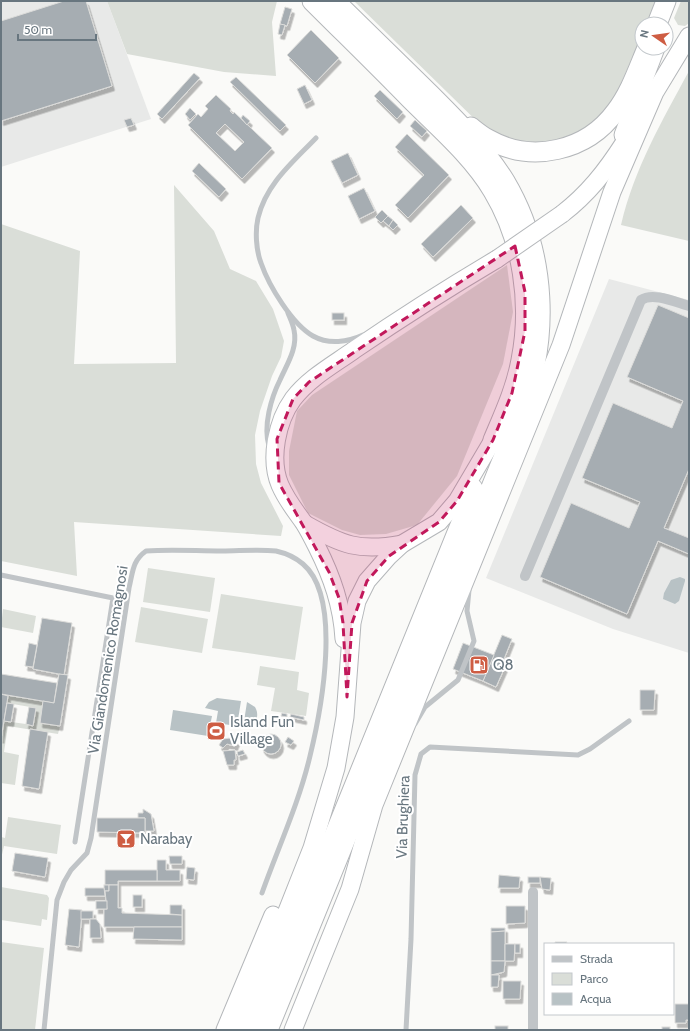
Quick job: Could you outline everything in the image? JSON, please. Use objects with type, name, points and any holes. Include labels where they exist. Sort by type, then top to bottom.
[{"type":"highway","points":[[306,1],[336,25]]},
{"type":"highway","points":[[254,1030],[512,393],[521,361],[526,331],[525,292],[520,262],[509,226],[493,191],[463,152],[312,1]]},
{"type":"highway","points":[[269,1030],[527,398],[541,331],[540,290],[535,258],[524,221],[505,182],[476,142],[441,105],[335,1]]},
{"type":"highway","points":[[660,16],[666,1]]},
{"type":"highway","points":[[669,16],[675,1]]},
{"type":"highway","points":[[282,1030],[561,345],[612,192],[645,113],[664,75],[689,36]]},
{"type":"highway","points":[[441,105],[488,139],[503,146],[532,152],[564,149],[589,137],[616,112],[629,89],[643,56]]},
{"type":"highway","points":[[614,158],[653,56]]},
{"type":"highway","points":[[346,697],[343,623],[339,598],[329,572],[304,524],[290,505],[279,483],[276,466],[276,439],[283,418],[293,399],[308,382],[419,306],[497,259],[576,203],[593,186],[645,113]]},
{"type":"highway","points":[[240,1030],[312,848],[336,768],[342,739],[352,623],[358,601],[367,581],[389,556],[402,544],[439,522],[456,501],[493,440]]},
{"type":"highway","points":[[304,524],[335,541],[354,547],[370,548],[402,544]]},
{"type":"highway","points":[[225,1030],[324,793],[336,768]]},
{"type":"highway","points":[[293,1030],[350,889],[374,805]]},
{"type":"street","points":[[525,576],[639,304],[646,297],[653,297],[689,306]]},
{"type":"street","points":[[533,892],[533,1030]]},
{"type":"lane","points":[[316,138],[273,183],[264,200],[258,219],[257,238],[260,262],[270,284],[286,308],[314,336],[330,342],[345,342],[361,336],[419,306]]},
{"type":"lane","points":[[276,466],[266,437],[269,413],[274,396],[289,364],[294,346],[294,330],[286,308]]},
{"type":"lane","points":[[391,764],[425,707],[458,680],[474,641],[467,604],[479,546]]},
{"type":"lane","name":"Via Giandomenico Romagnosi","points":[[44,1030],[57,900],[64,882],[71,870],[87,853],[91,838],[129,588],[138,557],[146,551],[277,551],[303,564],[312,575],[320,594],[327,632],[326,662],[318,716],[310,757],[298,795],[262,893]]},
{"type":"lane","points":[[1,575],[113,598],[75,842]]},
{"type":"lane","name":"Via Brughiera","points":[[406,1030],[411,939],[415,775],[420,754],[430,747],[578,755],[590,749],[629,721]]},
{"type":"highlighted area","points":[[515,246],[525,292],[525,331],[512,393],[493,440],[457,501],[439,522],[389,556],[367,581],[352,623],[347,697],[343,623],[339,598],[329,572],[279,483],[277,439],[293,399],[309,382]]},
{"type":"shaded area","points":[[1,1],[107,1],[151,119],[1,167]]},
{"type":"shaded area","points":[[609,279],[689,300],[689,653],[613,629],[486,578]]},
{"type":"green space","points":[[107,1],[277,1],[272,22],[276,76],[224,72],[127,54]]},
{"type":"green space","points":[[354,1],[657,1],[650,16],[634,16],[634,54],[610,109],[588,131],[554,146],[496,140]]},
{"type":"green space","points":[[681,1],[689,1],[689,23],[685,26],[678,25],[674,18]]},
{"type":"green space","points":[[689,71],[689,241],[621,225],[633,184],[641,165],[659,127]]},
{"type":"green space","points":[[174,185],[214,231],[230,269],[256,281],[273,309],[284,341],[281,357],[272,376],[260,411],[255,435],[256,464],[261,483],[283,526],[281,536],[74,522],[77,576],[1,561],[1,224],[80,251],[74,364],[176,363]]},
{"type":"green space","points":[[507,265],[513,312],[503,364],[457,476],[417,525],[386,534],[360,535],[342,530],[308,513],[289,475],[289,451],[297,411],[312,395]]},
{"type":"green space","points":[[148,568],[215,578],[210,612],[143,602]]},
{"type":"green space","points":[[221,594],[303,607],[295,660],[212,648]]},
{"type":"green space","points":[[141,607],[208,619],[202,653],[135,642]]},
{"type":"green space","points":[[3,609],[36,616],[33,633],[1,627]]},
{"type":"green space","points":[[260,666],[299,672],[297,690],[309,693],[306,716],[271,711],[275,688],[257,685]]},
{"type":"green space","points":[[8,696],[43,701],[40,723],[60,726],[58,734],[8,726],[4,752],[19,755],[15,785],[1,783],[1,739],[4,721],[33,725],[36,708],[7,703]]},
{"type":"green space","points":[[8,817],[61,825],[57,854],[4,846],[1,859],[1,837],[5,838]]},
{"type":"green space","points":[[1,887],[47,895],[49,898],[47,920],[42,919],[41,926],[1,920]]},
{"type":"green space","points":[[1,942],[44,948],[35,1030],[1,1030]]},
{"type":"water","points":[[680,577],[685,579],[685,581],[679,601],[675,604],[663,599],[664,593],[671,580]]},
{"type":"water","points":[[217,698],[241,701],[237,726],[216,723],[218,711],[205,708],[209,702]]},
{"type":"water","points":[[247,702],[255,707],[257,711],[257,718],[250,727],[243,728]]},
{"type":"water","points":[[173,710],[212,716],[208,736],[170,730]]},
{"type":"building","points":[[64,1],[86,1],[112,86],[1,121],[1,21]]},
{"type":"building","points":[[285,7],[292,9],[287,26],[280,24]]},
{"type":"building","points":[[280,24],[285,25],[282,35],[278,34]]},
{"type":"building","points":[[311,30],[339,58],[315,83],[287,55]]},
{"type":"building","points":[[194,73],[200,78],[162,119],[157,114]]},
{"type":"building","points":[[236,77],[286,125],[280,131],[230,82]]},
{"type":"building","points":[[305,85],[312,100],[304,104],[297,89]]},
{"type":"building","points":[[380,90],[403,112],[397,119],[374,96]]},
{"type":"building","points":[[216,95],[231,109],[230,111],[233,114],[234,112],[272,148],[242,179],[188,125],[198,114],[201,117],[208,109],[205,106]],"holes":[[[225,124],[244,142],[235,151],[216,133]]]},
{"type":"building","points":[[190,108],[196,114],[190,120],[185,114]]},
{"type":"building","points":[[243,115],[250,121],[247,125],[241,118]]},
{"type":"building","points":[[131,118],[134,125],[127,127],[124,120]]},
{"type":"building","points":[[415,120],[427,131],[422,137],[410,126]]},
{"type":"building","points":[[407,134],[449,175],[408,218],[395,205],[424,175],[395,147]]},
{"type":"building","points":[[348,153],[358,175],[342,183],[331,161]]},
{"type":"building","points":[[199,163],[226,189],[219,197],[192,171]]},
{"type":"building","points":[[364,188],[375,211],[359,219],[348,196]]},
{"type":"building","points":[[461,205],[473,218],[433,257],[421,244]]},
{"type":"building","points":[[382,210],[388,216],[381,223],[375,217]]},
{"type":"building","points":[[388,216],[393,220],[389,226],[383,221]]},
{"type":"building","points":[[393,220],[398,225],[393,230],[389,226]]},
{"type":"building","points":[[658,305],[689,318],[689,469],[664,528],[689,538],[689,554],[658,541],[627,614],[540,577],[571,503],[629,528],[640,502],[582,478],[613,403],[672,428],[683,401],[627,377]]},
{"type":"building","points":[[332,313],[344,313],[344,320],[332,320]]},
{"type":"building","points":[[42,618],[72,623],[64,675],[33,669]]},
{"type":"building","points":[[502,635],[512,639],[504,659],[508,660],[496,687],[483,681]]},
{"type":"building","points":[[29,643],[37,645],[33,667],[25,666]]},
{"type":"building","points":[[463,643],[494,655],[483,681],[453,669]]},
{"type":"building","points":[[1,674],[57,683],[54,703],[1,694]]},
{"type":"building","points":[[59,674],[68,675],[60,726],[40,723],[43,701],[54,703]]},
{"type":"building","points":[[640,690],[655,690],[654,710],[640,710]]},
{"type":"building","points":[[1,694],[8,696],[1,739]]},
{"type":"building","points":[[7,703],[14,704],[11,722],[4,721]]},
{"type":"building","points":[[29,707],[36,708],[33,726],[26,724]]},
{"type":"building","points":[[282,713],[287,714],[287,717],[281,716]]},
{"type":"building","points":[[291,714],[304,717],[304,720],[290,717]]},
{"type":"building","points":[[30,729],[48,732],[39,789],[22,786]]},
{"type":"building","points":[[271,734],[278,737],[281,744],[278,751],[271,754],[264,751],[261,744],[264,737]]},
{"type":"building","points":[[288,737],[294,741],[291,745],[285,742]]},
{"type":"building","points":[[230,738],[237,741],[235,746],[227,744],[223,748],[219,745],[223,739]]},
{"type":"building","points":[[235,750],[236,760],[234,760],[234,765],[227,765],[223,751]]},
{"type":"building","points":[[243,750],[245,754],[238,756],[237,752]]},
{"type":"building","points":[[143,809],[151,814],[154,831],[145,831],[145,818],[138,818],[138,813],[143,813]]},
{"type":"building","points":[[97,818],[145,818],[145,833],[97,832]]},
{"type":"building","points":[[15,853],[48,858],[45,877],[12,871]]},
{"type":"building","points":[[169,856],[182,856],[182,864],[170,864]]},
{"type":"building","points":[[157,860],[166,860],[166,870],[180,870],[180,881],[157,881]]},
{"type":"building","points":[[187,867],[195,868],[194,880],[186,879]]},
{"type":"building","points":[[105,870],[157,870],[157,881],[118,881],[118,885],[105,885]]},
{"type":"building","points":[[499,875],[520,877],[519,888],[498,888]]},
{"type":"building","points":[[528,877],[540,877],[540,883],[528,883]]},
{"type":"building","points":[[540,877],[551,878],[550,890],[542,889]]},
{"type":"building","points":[[104,885],[109,885],[109,891],[104,891]]},
{"type":"building","points":[[109,885],[118,885],[118,908],[122,908],[122,913],[182,915],[182,927],[104,927],[104,909],[107,909],[105,891],[109,891]]},
{"type":"building","points":[[85,888],[104,888],[105,896],[85,896]]},
{"type":"building","points":[[133,895],[142,895],[142,907],[133,907]]},
{"type":"building","points":[[96,901],[107,901],[107,909],[96,909]]},
{"type":"building","points":[[170,905],[182,905],[182,915],[170,914]]},
{"type":"building","points":[[506,906],[525,906],[525,923],[506,924]]},
{"type":"building","points":[[69,909],[82,910],[79,947],[65,945]]},
{"type":"building","points":[[81,911],[93,911],[93,919],[81,919]]},
{"type":"building","points":[[90,919],[96,919],[100,924],[101,938],[90,938]]},
{"type":"building","points":[[134,927],[182,927],[182,940],[133,939]]},
{"type":"building","points":[[491,928],[505,928],[505,931],[491,932]]},
{"type":"building","points":[[505,931],[505,961],[491,961],[491,932]]},
{"type":"building","points":[[555,942],[567,942],[566,943]]},
{"type":"building","points":[[505,944],[515,944],[514,961],[505,961]]},
{"type":"building","points":[[515,944],[520,944],[520,953],[515,953]]},
{"type":"building","points":[[491,961],[505,961],[504,972],[491,975]]},
{"type":"building","points":[[491,975],[499,975],[498,987],[491,987]]},
{"type":"building","points":[[503,981],[521,981],[520,999],[503,999]]},
{"type":"building","points":[[675,1004],[689,1004],[689,1020],[686,1020],[686,1023],[675,1023]]},
{"type":"building","points":[[495,1026],[508,1026],[508,1030],[495,1030]]},
{"type":"building","points":[[662,1027],[670,1027],[670,1030],[662,1030]]},
{"type":"place","name":"Q8","points":[[479,665]]},
{"type":"place","name":"Island Fun Village","points":[[216,731]]},
{"type":"place","name":"Narabay","points":[[126,839]]}]
